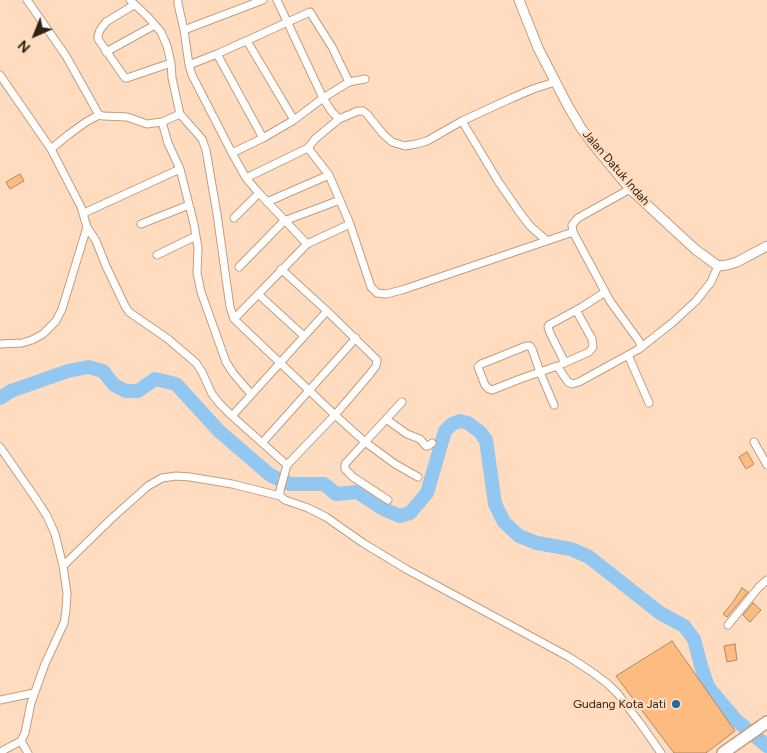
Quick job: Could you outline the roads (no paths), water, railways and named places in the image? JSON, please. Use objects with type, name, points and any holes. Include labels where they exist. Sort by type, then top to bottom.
[{"type":"main road","points":[[723,753],[764,724]]},
{"type":"street","points":[[27,0],[66,56],[99,115]]},
{"type":"street","points":[[178,0],[192,75],[232,153],[246,178],[307,244]]},
{"type":"street","points":[[184,30],[263,0]]},
{"type":"street","points":[[277,0],[323,98],[332,112],[339,118]]},
{"type":"street","name":"Jalan Datuk Indah","points":[[519,0],[538,48],[555,82],[581,128],[597,150],[630,189],[696,250],[718,266]]},
{"type":"street","points":[[171,63],[124,78],[98,39],[100,30],[106,22],[132,2],[161,32],[171,63],[172,78],[180,114],[202,139],[206,150],[230,307],[234,318],[365,442],[395,464],[418,477]]},
{"type":"street","points":[[189,65],[247,41],[307,12],[311,12],[332,47],[349,82]]},
{"type":"street","points":[[106,52],[155,26]]},
{"type":"street","points":[[247,41],[294,120]]},
{"type":"street","points":[[217,54],[263,138]]},
{"type":"street","points":[[0,75],[51,149],[84,214],[87,227],[129,312],[168,339],[196,364],[202,372],[212,394],[220,404],[287,465]]},
{"type":"street","points":[[232,153],[294,120],[323,98],[349,82],[365,79]]},
{"type":"street","points":[[246,178],[308,148],[315,139],[339,118],[358,111],[367,114],[392,142],[405,146],[427,141],[519,95],[555,82]]},
{"type":"street","points":[[51,149],[86,122],[99,115],[127,117],[146,124],[162,122],[180,114]]},
{"type":"street","points":[[162,122],[168,143],[180,169],[190,205],[198,248],[197,273],[201,292],[226,362],[251,394]]},
{"type":"street","points":[[462,122],[498,181],[530,226],[546,240]]},
{"type":"street","points":[[308,148],[329,175],[350,224],[372,287],[377,293],[386,294],[402,290],[573,232]]},
{"type":"street","points":[[84,214],[180,169]]},
{"type":"street","points":[[267,202],[329,175]]},
{"type":"street","points":[[630,189],[578,218],[572,225],[573,232],[610,301],[639,341],[639,350]]},
{"type":"street","points":[[234,218],[259,193]]},
{"type":"street","points":[[239,267],[284,221],[340,200]]},
{"type":"street","points":[[141,224],[190,205]]},
{"type":"street","points":[[234,318],[307,244],[350,224]]},
{"type":"street","points":[[0,344],[32,340],[43,334],[56,321],[64,304],[87,227]]},
{"type":"street","points":[[157,254],[196,236]]},
{"type":"street","points":[[605,292],[550,323],[548,326],[568,382],[572,384],[639,350],[696,301],[711,282],[718,266],[737,262],[767,246]]},
{"type":"street","points":[[280,493],[287,465],[335,415],[376,366],[377,360],[282,269]]},
{"type":"street","points":[[258,294],[304,336]]},
{"type":"street","points":[[554,406],[540,372],[532,349],[530,346],[478,367],[485,385],[492,390],[540,372],[561,364],[589,352],[593,347],[592,340],[576,310]]},
{"type":"street","points":[[232,416],[327,311]]},
{"type":"street","points":[[262,443],[356,338]]},
{"type":"street","points":[[628,354],[649,404]]},
{"type":"street","points":[[388,500],[353,477],[345,469],[346,464],[402,402]]},
{"type":"street","points":[[386,419],[407,434],[420,439],[426,446],[432,443]]},
{"type":"street","points":[[754,442],[767,466]]},
{"type":"street","points":[[0,447],[47,516],[55,534],[67,593],[64,623],[34,693],[25,733],[21,741],[0,752]]},
{"type":"street","points":[[63,566],[148,486],[162,478],[176,476],[280,493],[285,500],[308,508],[326,518],[406,569],[560,652],[592,672],[618,694],[661,753]]},
{"type":"street","points":[[728,625],[767,580]]},
{"type":"street","points":[[0,700],[34,693]]},
{"type":"street","points":[[21,741],[28,753]]},
{"type":"waterway","points":[[0,398],[11,391],[68,371],[88,367],[103,371],[114,385],[126,391],[138,391],[155,379],[176,384],[219,431],[270,475],[290,484],[324,484],[336,494],[357,492],[383,509],[400,516],[410,513],[427,493],[445,431],[452,424],[460,421],[468,423],[480,432],[486,440],[495,504],[504,522],[519,536],[537,543],[571,549],[589,557],[660,613],[684,626],[694,639],[708,687],[737,721],[767,746]]},
{"type":"place","name":"Gudang Kota Jati","points":[[676,704]]}]
